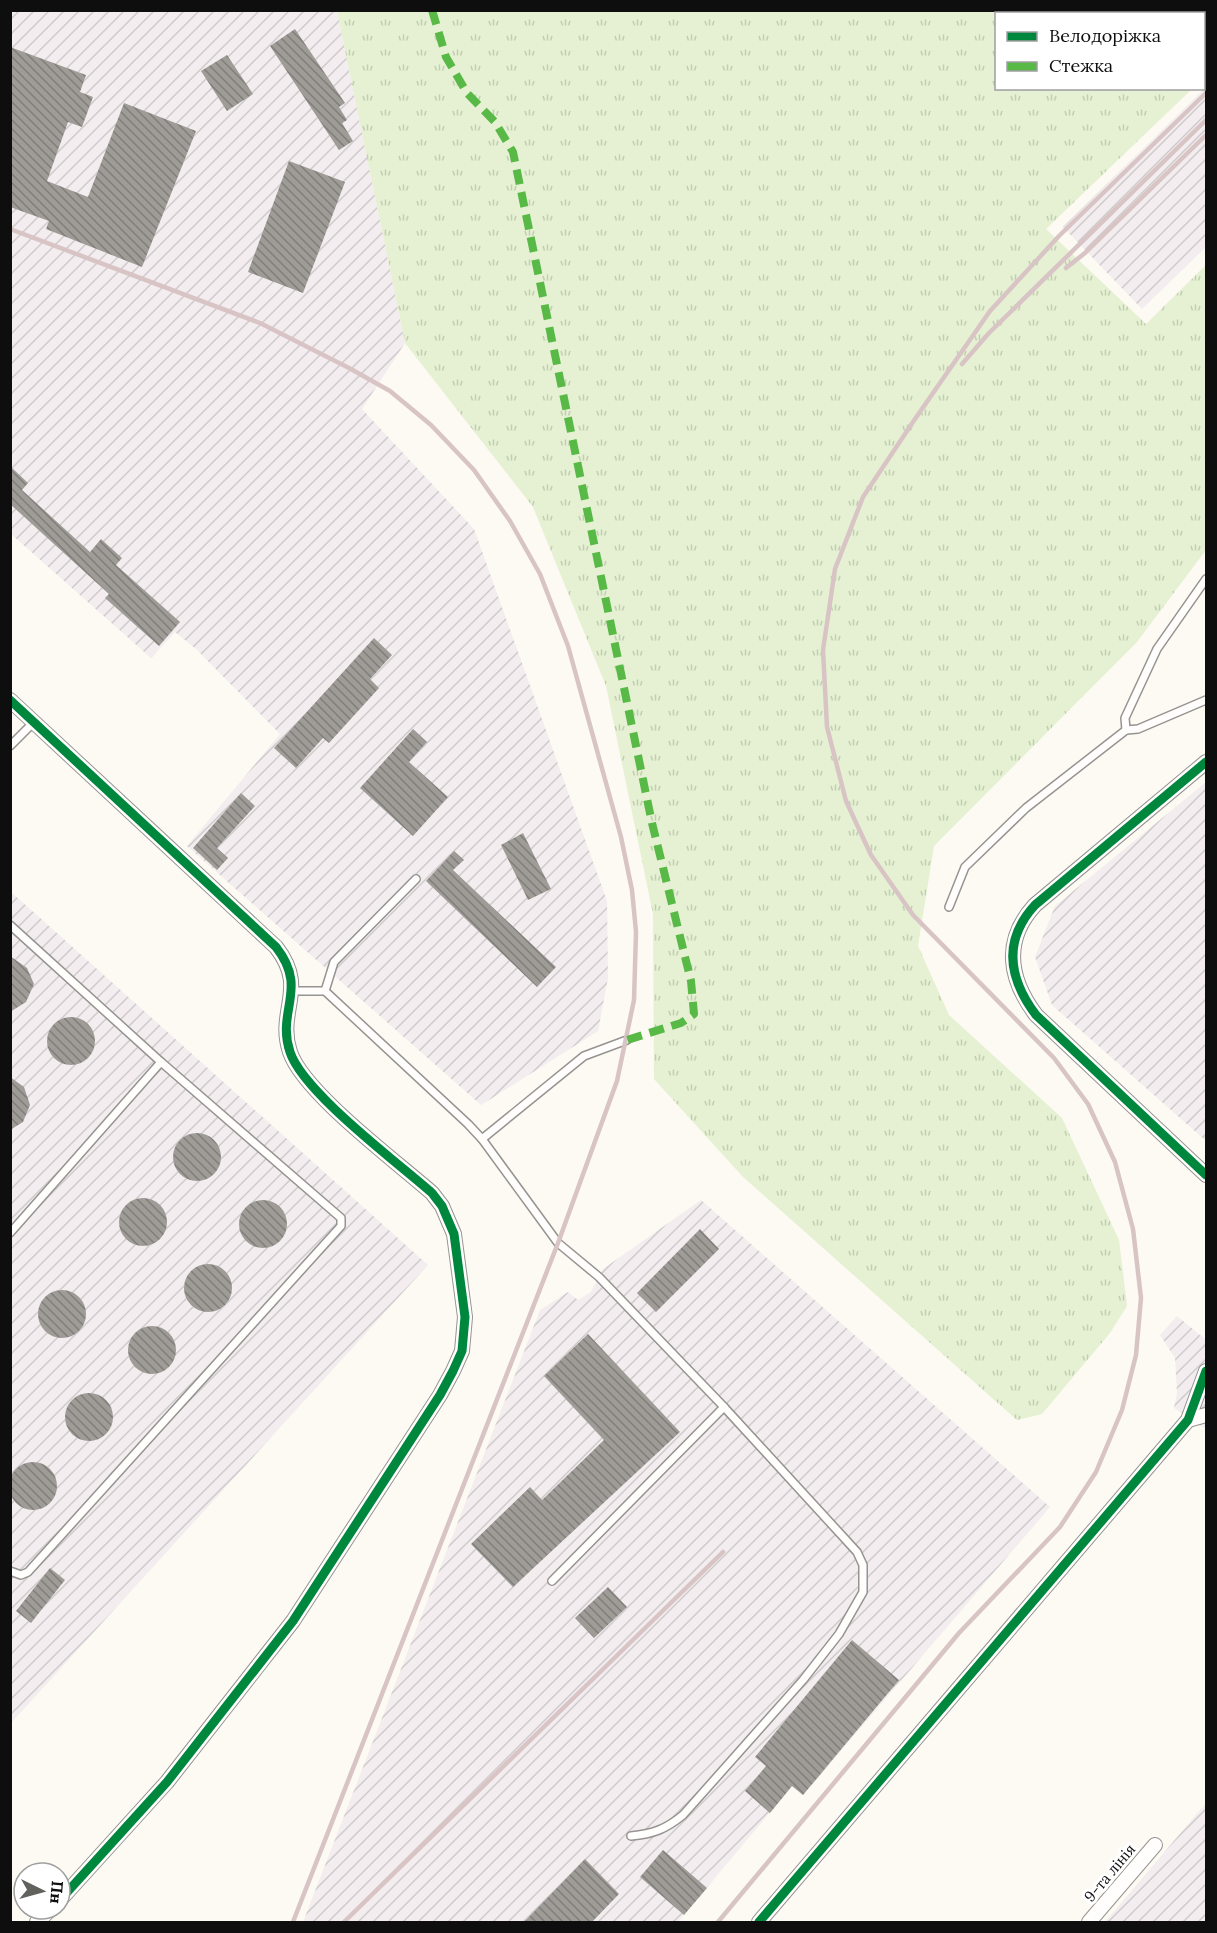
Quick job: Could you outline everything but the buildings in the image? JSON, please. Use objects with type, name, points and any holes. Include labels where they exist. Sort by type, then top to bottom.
[{"type":"street","points":[[10,700],[276,947],[286,960],[292,975],[286,1032],[294,1064],[303,1078],[432,1193],[450,1221],[465,1317],[462,1351],[440,1395],[293,1621],[167,1782],[72,1887]]},
{"type":"street","points":[[1206,762],[1035,905],[1023,918],[1014,942],[1013,969],[1020,994],[1036,1016],[1206,1175]]},
{"type":"street","points":[[759,1923],[1188,1420],[1206,1371]]},
{"type":"street","points":[[1188,1420],[1206,1415]]},
{"type":"street","name":"9-та лінія","points":[[1089,1923],[1155,1845]]},
{"type":"lane","points":[[1126,730],[1125,718],[1157,649],[1206,579]]},
{"type":"lane","points":[[949,907],[965,867],[1026,808],[1126,730],[1138,729],[1206,700]]},
{"type":"lane","points":[[10,746],[34,721]]},
{"type":"lane","points":[[325,991],[334,962],[416,879]]},
{"type":"lane","points":[[10,925],[161,1062],[341,1218],[341,1226],[28,1572],[21,1575],[10,1572]]},
{"type":"lane","points":[[292,991],[325,991],[482,1139],[558,1243],[599,1277],[724,1407],[857,1552],[863,1565],[863,1592],[839,1634],[803,1680],[683,1815],[668,1827],[652,1834],[631,1836]]},
{"type":"lane","points":[[482,1139],[584,1056],[627,1040]]},
{"type":"lane","points":[[10,1233],[161,1062]]},
{"type":"lane","points":[[552,1581],[724,1407]]},
{"type":"shaded area","points":[[11,11],[337,11],[405,343],[362,409],[474,529],[607,901],[608,978],[598,1031],[481,1105],[187,846],[280,734],[196,649],[175,632],[151,658],[11,534]]},
{"type":"shaded area","points":[[1205,88],[1206,247],[1142,309],[1063,227]]},
{"type":"shaded area","points":[[1206,782],[1206,1141],[1052,1005],[1035,957],[1055,906]]},
{"type":"shaded area","points":[[11,892],[428,1265],[11,1723]]},
{"type":"shaded area","points":[[701,1200],[1050,1507],[803,1795],[792,1786],[678,1922],[303,1922],[540,1310],[568,1292],[578,1300],[591,1292],[603,1269]]},
{"type":"shaded area","points":[[1177,1316],[1206,1340],[1206,1429],[1174,1408],[1177,1393],[1175,1358],[1160,1335]]},
{"type":"shaded area","points":[[1206,1803],[1206,1922],[1105,1922]]},
{"type":"green space","points":[[337,11],[1206,11],[1205,76],[1205,12],[995,12],[995,90],[1191,90],[1046,229],[1146,324],[1206,265],[1206,550],[1137,642],[934,846],[918,946],[949,1015],[1062,1118],[1119,1240],[1127,1306],[1110,1333],[1042,1414],[1017,1420],[743,1177],[654,1079],[653,914],[606,686],[533,507],[405,343]]},
{"type":"railway","points":[[718,1922],[959,1633],[1060,1527],[1096,1472],[1122,1410],[1136,1355],[1141,1298],[1133,1229],[1115,1162],[1088,1104],[1054,1058],[913,915],[871,855],[846,801],[827,727],[823,650],[835,569],[863,497],[915,419],[990,311],[1059,236],[1206,93]]},
{"type":"railway","points":[[962,364],[989,333],[1206,120]]},
{"type":"railway","points":[[1066,268],[1085,253],[1206,135]]},
{"type":"railway","points":[[10,229],[260,323],[349,368],[390,391],[431,425],[474,470],[510,521],[540,574],[568,646],[621,837],[632,890],[636,932],[634,1000],[617,1081],[558,1243],[293,1922]]},
{"type":"railway","points":[[344,1922],[723,1552]]},
{"type":"marked path","points":[[432,10],[446,57],[467,93],[495,122],[513,152],[652,823],[691,981],[694,1014],[681,1023],[627,1040]]},
{"type":"cycle path","points":[[10,700],[276,947],[286,962],[290,975],[287,1037],[290,1052],[298,1068],[331,1106],[432,1193],[442,1206],[454,1234],[465,1317],[462,1351],[440,1395],[293,1621],[167,1782],[72,1887]]},
{"type":"cycle path","points":[[1206,762],[1035,905],[1017,932],[1013,960],[1020,988],[1036,1015],[1206,1175]]},
{"type":"cycle path","points":[[759,1922],[1188,1420],[1206,1371]]}]
